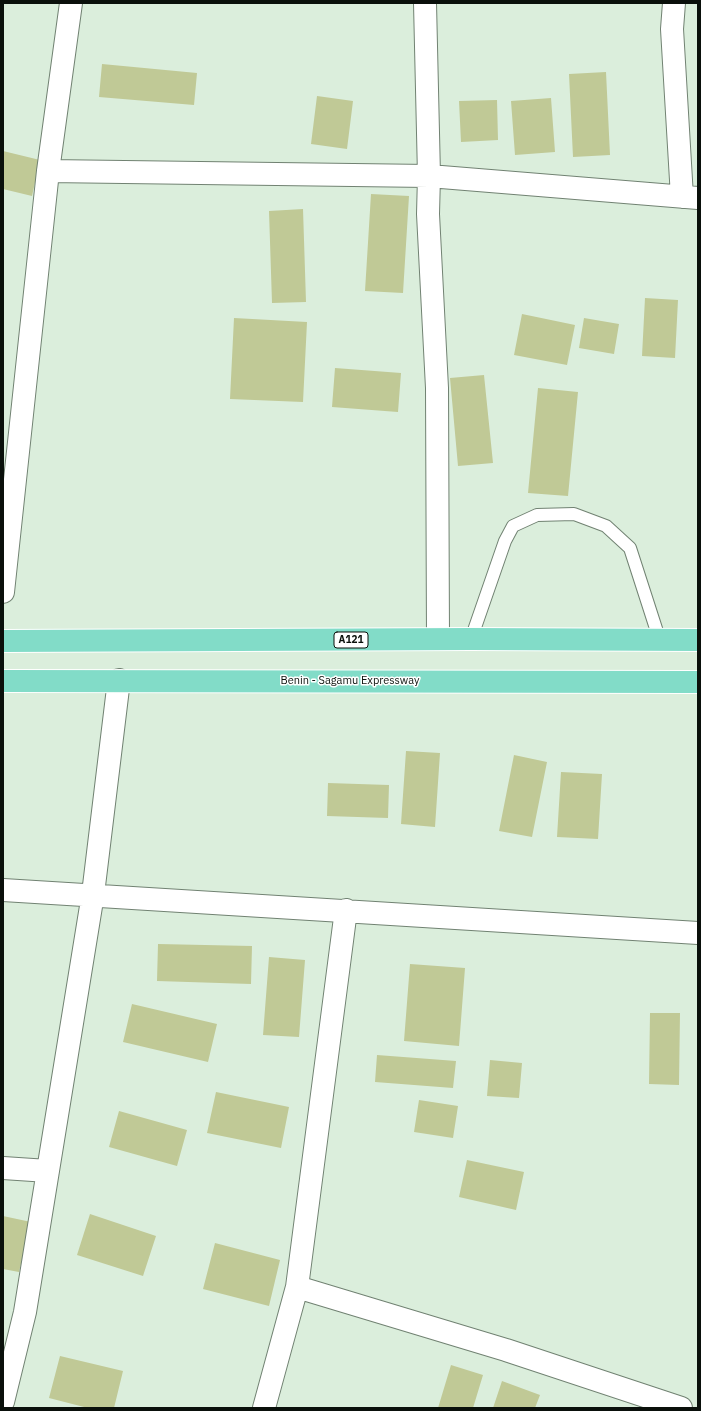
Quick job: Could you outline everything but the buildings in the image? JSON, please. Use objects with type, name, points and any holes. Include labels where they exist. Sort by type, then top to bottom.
[{"type":"highway","name":"A121","points":[[3,642],[438,639],[698,640]]},
{"type":"highway","name":"Benin - Sagamu Expressway","points":[[3,681],[698,682]]},
{"type":"street","points":[[3,592],[48,171],[71,3]]},
{"type":"street","points":[[425,3],[429,176],[428,214],[437,388],[438,639]]},
{"type":"street","points":[[48,171],[429,176],[690,197],[672,29],[674,3]]},
{"type":"street","points":[[3,1402],[25,1312],[48,1171],[92,894],[119,680]]},
{"type":"street","points":[[3,890],[92,894],[698,933]]},
{"type":"street","points":[[264,1408],[297,1287],[346,910]]},
{"type":"street","points":[[3,1168],[48,1171]]},
{"type":"street","points":[[297,1287],[506,1350],[681,1408]]},
{"type":"lane","points":[[471,639],[505,541],[513,526],[537,516],[574,514],[606,526],[630,548],[660,641]]}]
